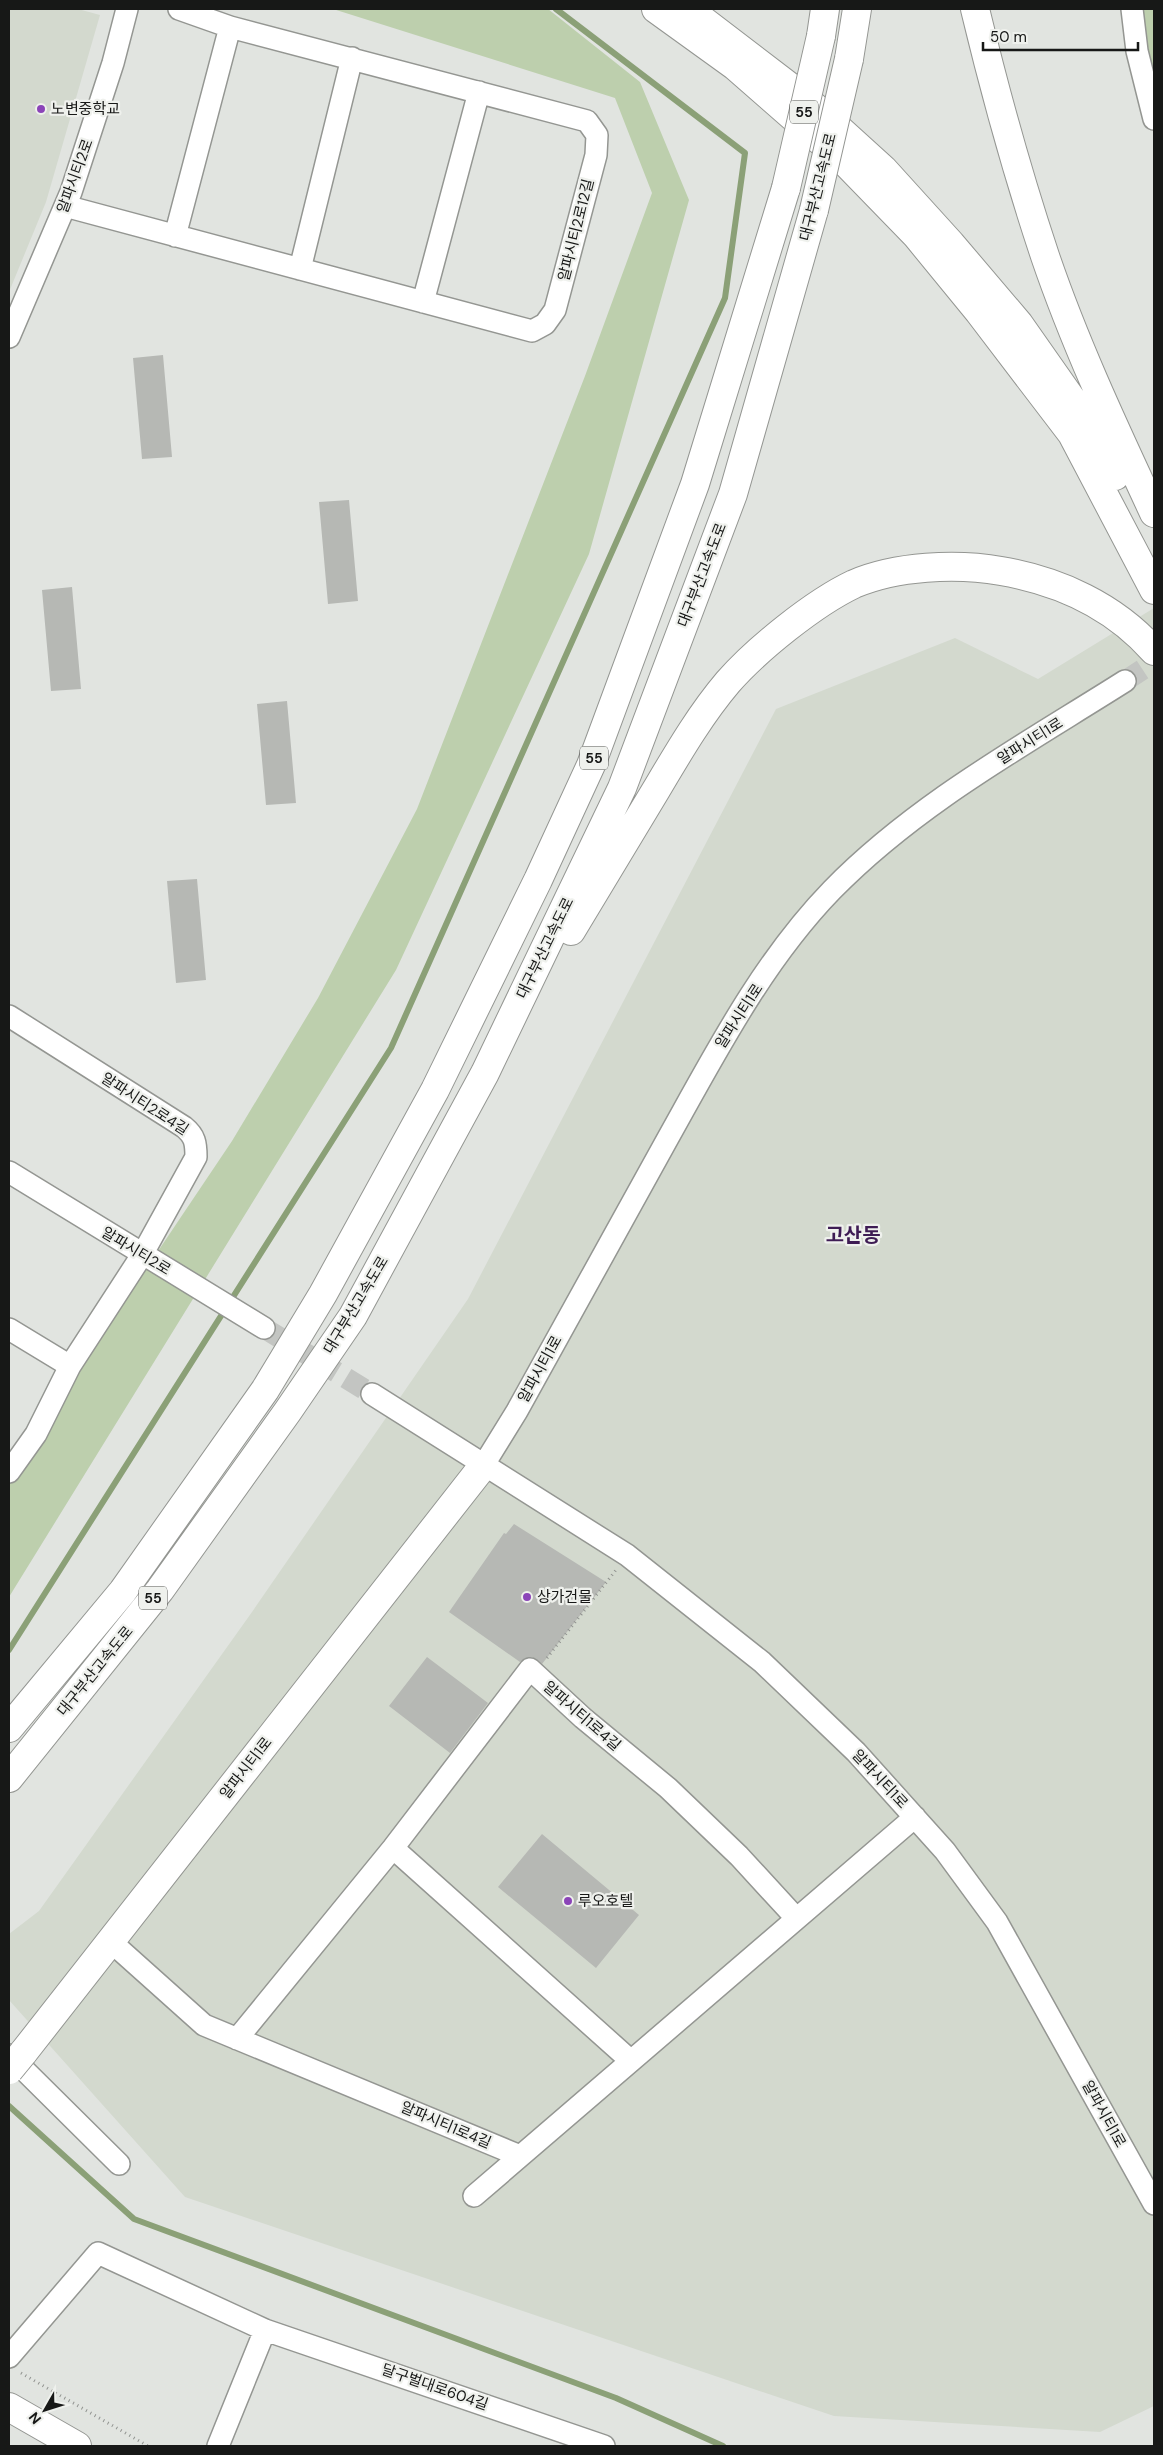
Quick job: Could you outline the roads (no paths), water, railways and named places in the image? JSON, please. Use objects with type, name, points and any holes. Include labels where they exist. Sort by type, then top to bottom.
[{"type":"main road","points":[[656,9],[742,72],[848,165],[916,235],[979,312],[1072,434],[1154,590]]},
{"type":"main road","points":[[688,9],[716,28],[807,100],[883,169],[951,244],[1019,324],[1087,421],[1154,553]]},
{"type":"main road","name":"대구부산고속도로","points":[[9,1728],[123,1591],[265,1390],[323,1294],[435,1090],[538,880],[592,765],[696,484],[786,188],[821,36],[825,9]]},
{"type":"main road","name":"대구부산고속도로","points":[[9,1778],[160,1590],[288,1411],[352,1316],[485,1073],[626,779],[733,494],[814,210],[849,59],[857,9]]},
{"type":"main road","points":[[975,9],[994,90],[1046,257],[1106,410],[1154,513]]},
{"type":"main road","points":[[485,1073],[680,750],[713,701],[749,661],[809,612],[854,584],[883,576],[950,566],[984,568],[1042,579],[1077,593],[1103,608],[1154,651]]},
{"type":"main road","name":"알파시티1로","points":[[13,2059],[483,1466]]},
{"type":"main road","points":[[9,2407],[76,2446]]},
{"type":"street","name":"알파시티2로","points":[[9,337],[65,206],[113,63],[127,9]]},
{"type":"street","name":"알파시티2로12길","points":[[65,206],[532,331],[545,324],[555,310],[596,155],[597,135],[587,121],[230,27],[179,9]]},
{"type":"street","points":[[1132,9],[1137,51],[1154,119]]},
{"type":"street","points":[[175,236],[230,27]]},
{"type":"street","points":[[300,269],[352,58]]},
{"type":"street","points":[[423,302],[478,92]]},
{"type":"street","name":"알파시티1로","points":[[1125,681],[933,803],[889,837],[831,891],[786,944],[724,1036],[517,1411],[483,1466],[628,1555],[762,1662],[856,1752],[945,1850],[996,1922],[1154,2204]]},
{"type":"street","name":"알파시티2로4길","points":[[9,1016],[192,1134],[196,1144],[196,1157],[142,1255],[70,1366],[36,1434],[9,1472]]},
{"type":"street","name":"알파시티2로","points":[[9,1172],[264,1328]]},
{"type":"street","points":[[9,1328],[70,1366]]},
{"type":"street","points":[[372,1394],[483,1466]]},
{"type":"street","name":"알파시티1로4길","points":[[237,2039],[393,1848],[530,1669],[582,1718],[668,1788],[739,1856],[796,1918]]},
{"type":"street","points":[[474,2196],[915,1817]]},
{"type":"street","points":[[393,1848],[631,2061]]},
{"type":"street","name":"알파시티1로4길","points":[[109,1940],[204,2025],[520,2156]]},
{"type":"street","points":[[13,2059],[119,2164]]},
{"type":"street","name":"달구벌대로604길","points":[[13,2364],[98,2253],[265,2330],[604,2446]]},
{"type":"street","points":[[218,2446],[265,2330]]},
{"type":"waterway","points":[[9,1650],[391,1048],[725,298],[745,153],[556,9]]},
{"type":"waterway","points":[[9,2106],[134,2219],[616,2398],[723,2446]]},
{"type":"tunnel","points":[[1125,681],[1154,662]]},
{"type":"tunnel","points":[[264,1328],[372,1394]]},
{"type":"place","name":"노변중학교","points":[[41,109]]},
{"type":"place","name":"상가건물","points":[[527,1597]]},
{"type":"place","name":"루오호텔","points":[[568,1901]]},
{"type":"district","name":"고산동","points":[[853,1235]]}]
